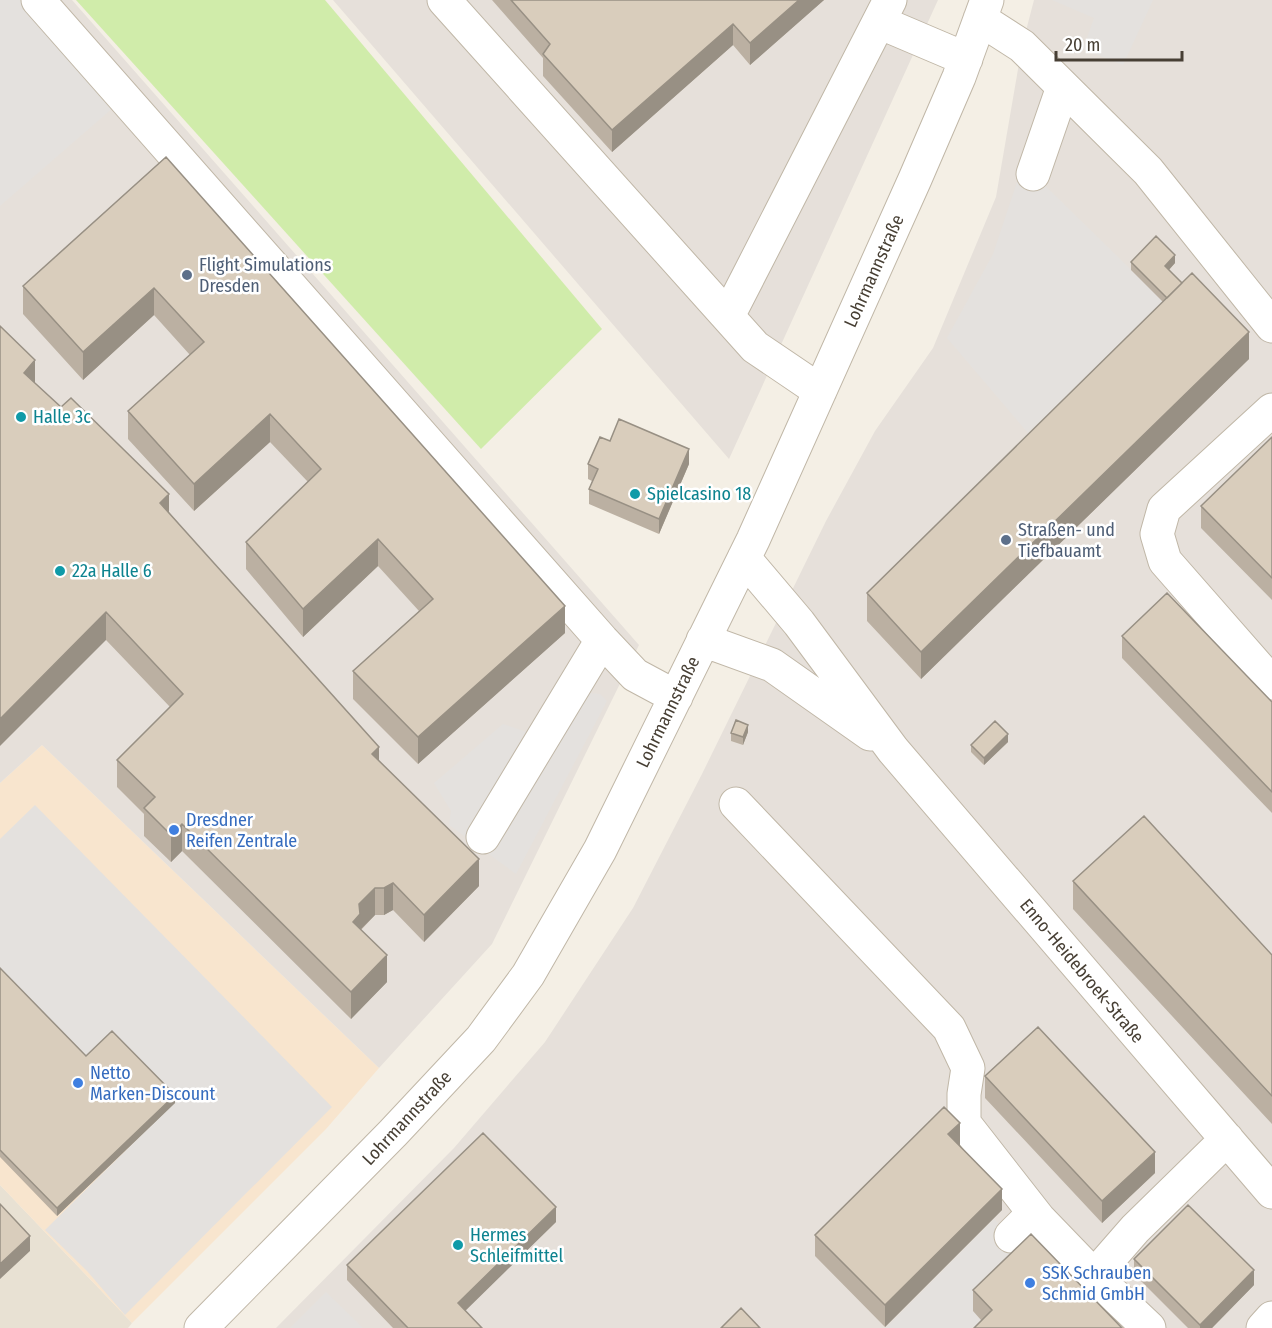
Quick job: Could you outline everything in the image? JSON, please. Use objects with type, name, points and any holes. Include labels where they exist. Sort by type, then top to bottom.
[{"type":"street","points":[[38,0],[602,640],[635,675],[676,697]]},
{"type":"street","points":[[444,0],[755,347],[820,391]]},
{"type":"street","points":[[984,10],[1148,171],[1272,326]]},
{"type":"street","name":"Lohrmannstraße","points":[[201,1328],[393,1133],[481,1039],[528,975],[600,850],[744,558],[966,59],[984,10]]},
{"type":"street","points":[[728,316],[884,11],[966,59]]},
{"type":"street","points":[[1033,174],[1063,87]]},
{"type":"street","points":[[1272,410],[1164,509],[1157,534],[1165,561],[1272,682]]},
{"type":"street","name":"Enno-Heidebroek-Straße","points":[[744,558],[799,623],[892,750],[1272,1192]]},
{"type":"street","points":[[483,837],[602,640]]},
{"type":"street","name":"Enno-Heidebroek-Straße","points":[[703,640],[772,665],[892,750]]},
{"type":"street","points":[[736,804],[949,1028],[968,1068],[964,1094],[964,1122],[1039,1220],[1149,1328]]},
{"type":"street","points":[[1094,1276],[1150,1213],[1227,1139]]},
{"type":"street","points":[[1011,1236],[1029,1218],[1039,1220]]},
{"type":"street","points":[[1263,1328],[1272,1318]]},
{"type":"shaded area","points":[[0,0],[72,0],[639,645],[492,944],[379,1068],[42,745],[0,783]]},
{"type":"shaded area","points":[[0,0],[20,0],[114,107],[0,206]]},
{"type":"shaded area","points":[[333,0],[938,0],[729,459]]},
{"type":"shaded area","points":[[1034,0],[1272,0],[1272,1328],[276,1328],[454,1148],[545,1042],[633,908],[702,774],[826,521],[875,431],[933,348],[996,197],[1022,46]]},
{"type":"shaded area","points":[[1052,0],[1153,0],[1123,65],[1083,49],[1094,18]]},
{"type":"shaded area","points":[[1023,164],[1163,301],[1028,433],[947,338],[993,254]]},
{"type":"shaded area","points":[[556,690],[600,694],[607,701],[516,874],[449,825],[451,811],[434,783],[503,724],[530,733]]},
{"type":"shaded area","points":[[42,745],[379,1068],[326,1129],[132,1323],[0,1185],[0,783]]},
{"type":"shaded area","points":[[35,805],[332,1107],[125,1315],[87,1271],[45,1230],[175,1102],[86,1063],[0,976],[0,839]]},
{"type":"shaded area","points":[[0,1185],[132,1323],[128,1328],[0,1328]]},
{"type":"shaded area","points":[[994,1219],[1031,1256],[973,1311],[989,1328],[886,1328]]},
{"type":"shaded area","points":[[326,1292],[363,1328],[290,1328]]},
{"type":"green space","points":[[76,0],[325,0],[602,329],[481,449]]},
{"type":"building","points":[[511,0],[799,0],[750,43],[733,24],[612,130],[543,54],[550,44]]},
{"type":"building","points":[[166,157],[565,606],[418,737],[353,671],[433,599],[378,539],[303,609],[246,542],[321,469],[270,414],[194,484],[128,411],[204,342],[154,288],[83,352],[23,286]]},
{"type":"building","points":[[1156,236],[1175,255],[1165,266],[1182,283],[1167,298],[1131,262]]},
{"type":"building","name":"Straßen- und Tiefbauamt","points":[[1192,273],[1249,332],[921,652],[867,593]]},
{"type":"building","points":[[0,326],[35,360],[24,373],[61,407],[71,398],[169,494],[160,503],[379,747],[372,754],[479,859],[424,915],[393,883],[384,888],[375,888],[359,904],[360,914],[353,922],[387,955],[351,992],[182,824],[171,835],[144,808],[155,797],[117,760],[183,694],[106,612],[0,719]]},
{"type":"building","name":"Spielcasino 18","points":[[619,419],[689,449],[659,519],[589,489],[598,469],[588,464],[600,437],[610,441]]},
{"type":"building","points":[[1272,437],[1272,578],[1201,506]]},
{"type":"building","points":[[1167,593],[1272,702],[1272,792],[1122,636]]},
{"type":"building","points":[[736,720],[748,725],[743,737],[731,733]]},
{"type":"building","points":[[995,721],[1008,734],[984,758],[971,745]]},
{"type":"building","points":[[1144,816],[1272,955],[1272,1096],[1073,881]]},
{"type":"building","name":"Netto Marken-Discount","points":[[0,968],[86,1056],[112,1031],[175,1095],[57,1208],[0,1150]]},
{"type":"building","points":[[1038,1027],[1155,1152],[1102,1201],[985,1076]]},
{"type":"building","points":[[944,1107],[960,1123],[948,1134],[1002,1189],[885,1305],[815,1235]]},
{"type":"building","name":"Hermes Schleifmittel","points":[[483,1133],[556,1207],[458,1303],[482,1328],[408,1328],[347,1265]]},
{"type":"building","points":[[0,1204],[30,1236],[0,1264]]},
{"type":"building","points":[[1188,1205],[1254,1270],[1200,1325],[1134,1259]]},
{"type":"building","name":"SSK Schrauben Schmid GmbH","points":[[1031,1234],[1122,1328],[974,1328],[992,1310],[973,1290]]},
{"type":"building","points":[[741,1308],[760,1328],[721,1328]]},
{"type":"place","name":"Flight Simulations Dresden","points":[[187,275]]},
{"type":"place","name":"Halle 3c","points":[[21,417]]},
{"type":"place","name":"Spielcasino 18","points":[[635,494]]},
{"type":"place","name":"Straßen- und Tiefbauamt","points":[[1006,540]]},
{"type":"place","name":"22a Halle 6","points":[[60,571]]},
{"type":"place","name":"Dresdner Reifen Zentrale","points":[[174,830]]},
{"type":"place","name":"Netto Marken-Discount","points":[[78,1083]]},
{"type":"place","name":"Hermes Schleifmittel","points":[[458,1245]]},
{"type":"place","name":"SSK Schrauben Schmid GmbH","points":[[1030,1283]]}]
